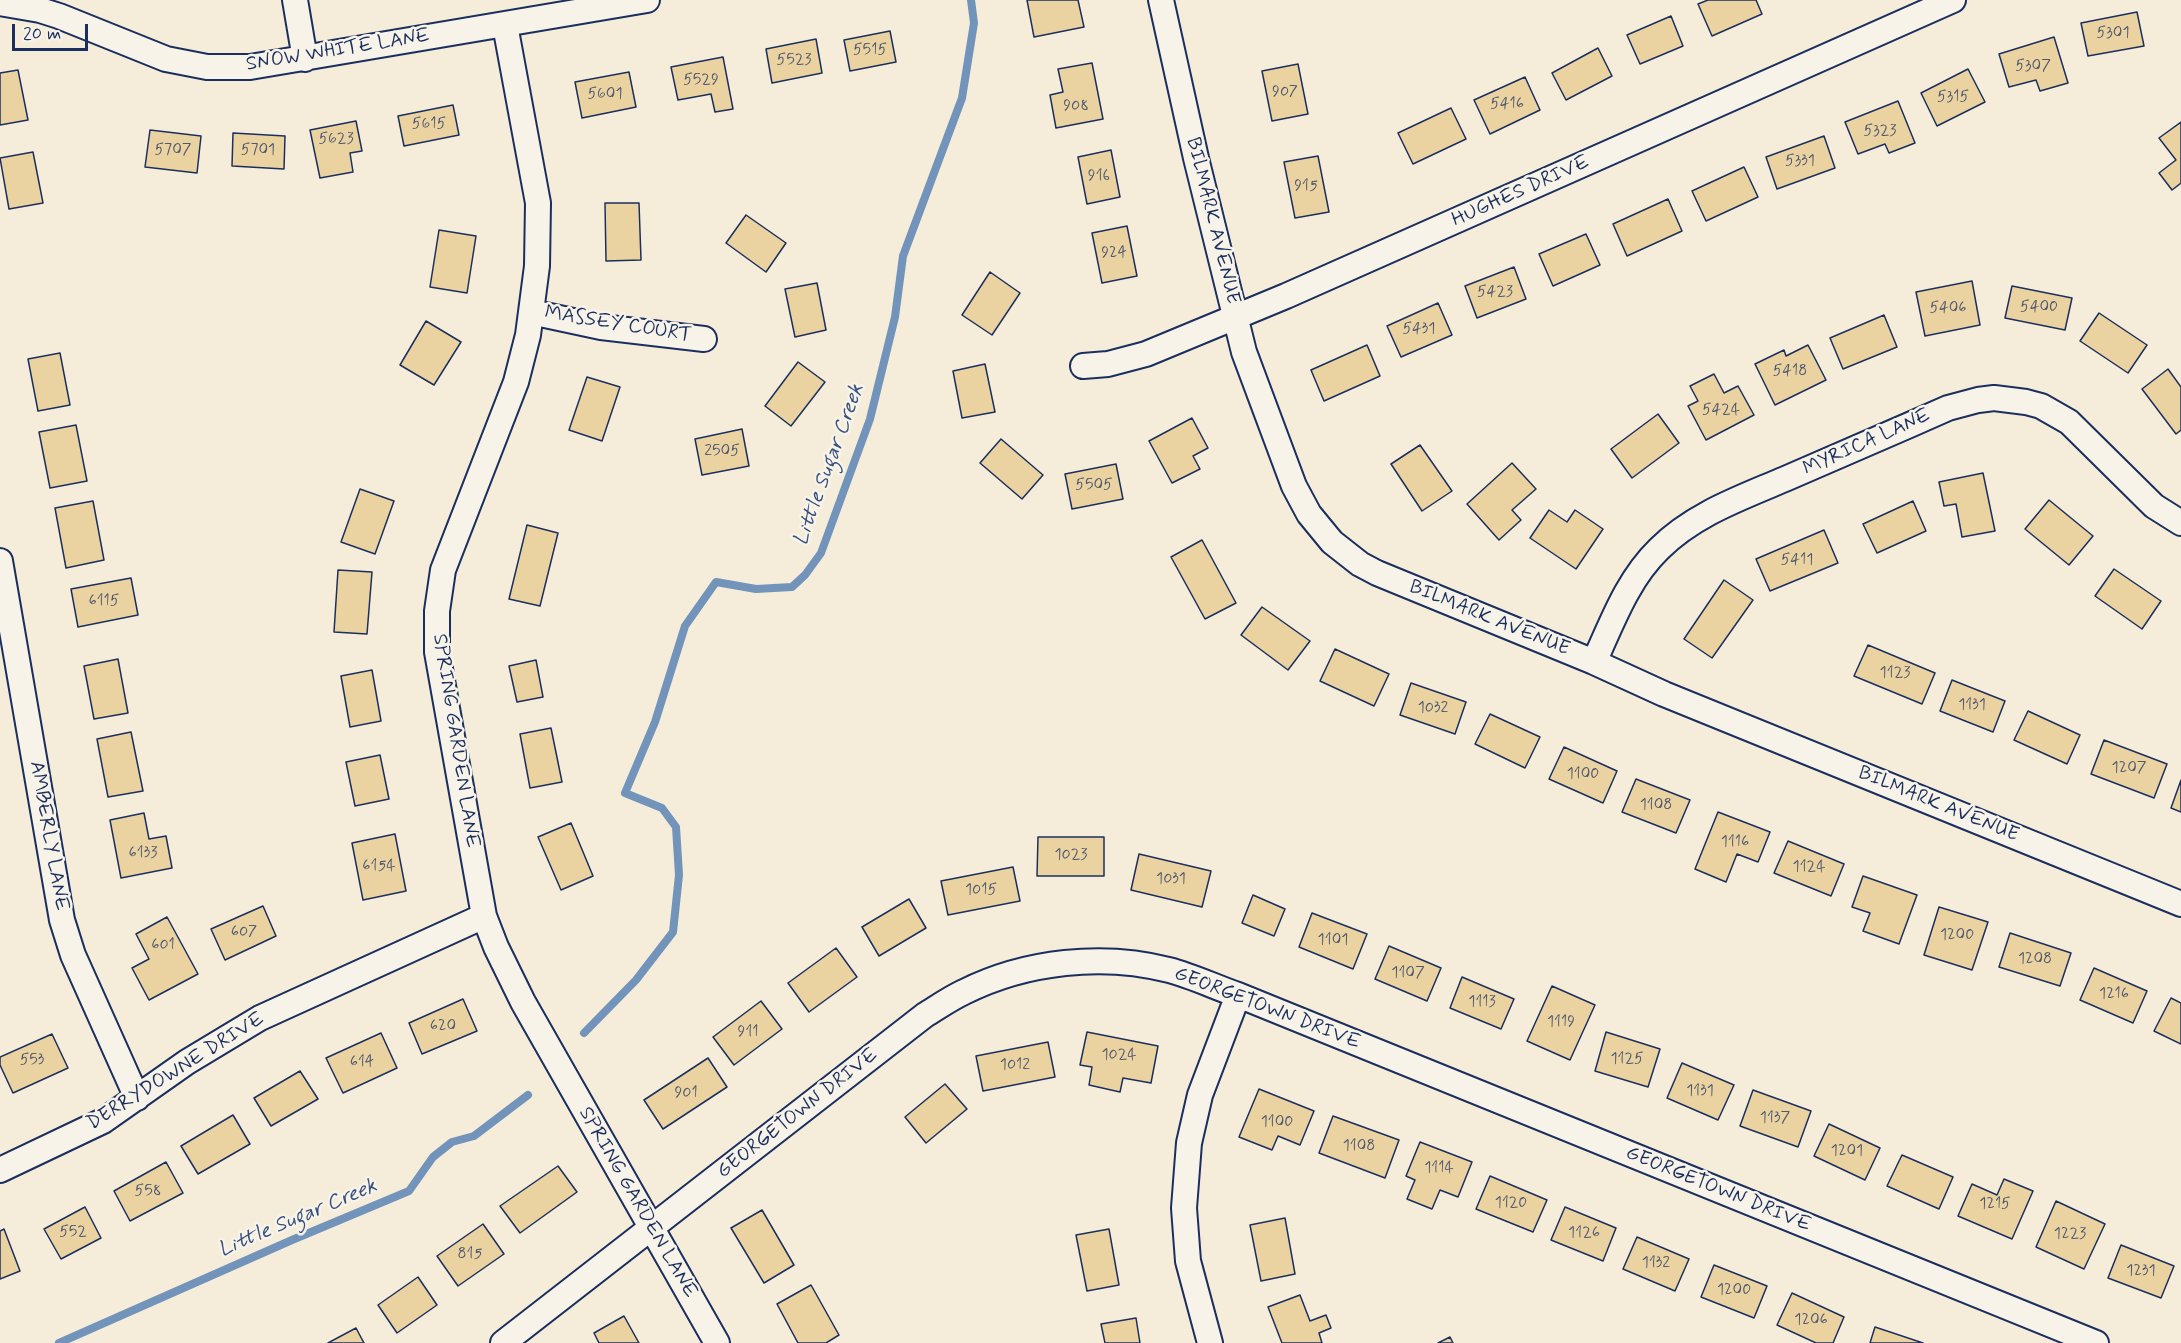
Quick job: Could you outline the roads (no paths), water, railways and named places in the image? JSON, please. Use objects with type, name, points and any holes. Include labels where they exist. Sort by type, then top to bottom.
[{"type":"street","points":[[295,0],[305,59]]},
{"type":"street","name":"SNOW WHITE LANE","points":[[0,3],[40,10],[166,59],[207,67],[250,67],[647,0]]},
{"type":"street","name":"BILMARK AVENUE","points":[[1161,0],[1196,158],[1244,352],[1294,486],[1309,514],[1332,542],[1360,564],[1377,573],[1594,662],[1664,694],[2181,904]]},
{"type":"street","name":"HUGHES DRIVE","points":[[1083,366],[1108,364],[1146,354],[1286,296],[1953,0]]},
{"type":"street","name":"SPRING GARDEN LANE","points":[[505,25],[538,203],[537,266],[528,335],[516,381],[443,570],[437,610],[437,652],[484,916],[496,947],[523,1002],[717,1343]]},
{"type":"street","name":"MASSEY COURT","points":[[531,312],[601,327],[704,339]]},
{"type":"street","name":"MYRICA LANE","points":[[1594,662],[1634,578],[1659,549],[1685,527],[1724,505],[1948,408],[1978,400],[1994,398],[2026,402],[2041,406],[2069,422],[2154,506],[2181,523]]},
{"type":"street","name":"AMBERLY LANE","points":[[0,561],[62,920],[73,955],[137,1098]]},
{"type":"street","name":"DERRYDOWNE DRIVE","points":[[0,1170],[103,1121],[187,1062],[260,1018],[484,916]]},
{"type":"street","name":"GEORGETOWN DRIVE","points":[[504,1343],[925,1015],[965,991],[1030,969],[1075,962],[1121,963],[1169,970],[1238,995],[2096,1343]]},
{"type":"street","points":[[1210,1343],[1188,1261],[1184,1208],[1189,1143],[1200,1095],[1238,995]]},
{"type":"waterway","name":"Little Sugar Creek","points":[[584,1033],[636,980],[673,932],[679,875],[676,827],[662,808],[625,793],[655,722],[685,626],[716,582],[756,589],[792,587],[805,575],[821,553],[870,419],[895,317],[903,256],[962,98],[974,23],[971,0]]},
{"type":"waterway","name":"Little Sugar Creek","points":[[59,1343],[409,1191],[433,1157],[452,1142],[474,1136],[528,1095]]}]
